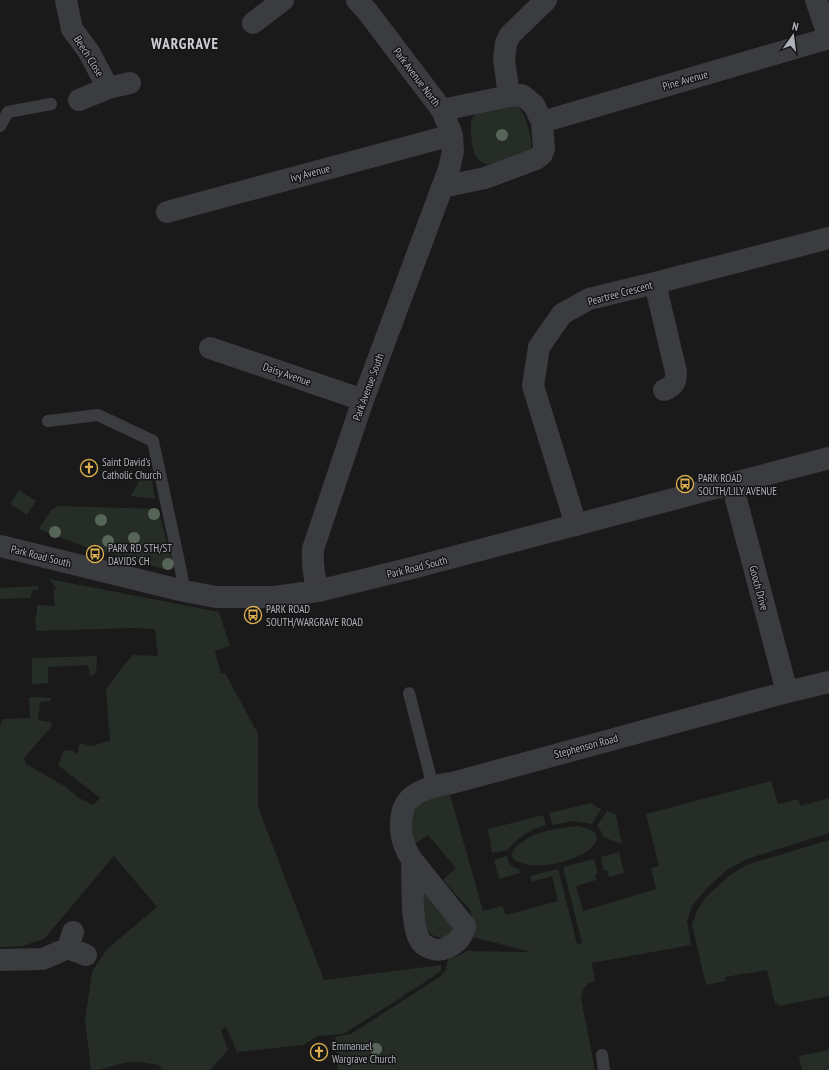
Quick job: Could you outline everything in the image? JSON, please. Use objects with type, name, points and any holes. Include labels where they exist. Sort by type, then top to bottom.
[{"type":"street","name":"Beech Close","points":[[66,0],[72,29],[89,52],[108,88]]},
{"type":"street","name":"Park Avenue North","points":[[357,0],[442,110],[452,135],[453,151],[449,169],[442,187]]},
{"type":"street","points":[[509,96],[504,59],[506,43],[510,35],[546,0]]},
{"type":"street","points":[[816,0],[829,38]]},
{"type":"street","points":[[253,22],[272,3]]},
{"type":"street","name":"Pine Avenue","points":[[542,122],[829,38]]},
{"type":"street","name":"Beech Close","points":[[79,100],[108,88],[130,83]]},
{"type":"street","points":[[442,110],[509,96],[522,95],[534,104],[542,122],[544,149],[542,154],[536,159],[484,178],[442,187]]},
{"type":"street","name":"Ivy Avenue","points":[[167,212],[452,135]]},
{"type":"street","name":"Park Avenue South","points":[[318,591],[314,578],[314,549],[363,400],[442,187]]},
{"type":"street","name":"Peartree Crescent","points":[[576,525],[533,386],[539,347],[562,314],[589,299],[829,238]]},
{"type":"street","points":[[655,283],[676,372],[676,380],[672,387],[664,390]]},
{"type":"street","name":"Daisy Avenue","points":[[210,348],[363,400]]},
{"type":"street","name":"Park Road South","points":[[0,546],[184,591],[216,596],[274,597],[318,591],[412,568],[829,458]]},
{"type":"street","name":"Gooch Drive","points":[[732,484],[787,692]]},
{"type":"street","name":"Stephenson Road","points":[[412,860],[404,848],[401,832],[402,816],[406,802],[417,794],[433,787],[829,682]]},
{"type":"street","points":[[0,960],[43,959],[76,945]]},
{"type":"lane","points":[[0,126],[8,112],[51,104]]},
{"type":"lane","points":[[48,421],[98,415],[153,441],[184,591]]},
{"type":"lane","points":[[409,693],[433,787]]},
{"type":"lane","points":[[602,1055],[604,1070]]},
{"type":"shaded area","points":[[516,105],[522,112],[527,123],[531,140],[531,149],[497,163],[487,164],[482,162],[475,155],[471,129],[472,119],[483,110]]},
{"type":"shaded area","points":[[147,472],[151,475],[155,499],[131,496],[143,474]]},
{"type":"shaded area","points":[[19,490],[36,501],[27,515],[10,504]]},
{"type":"shaded area","points":[[59,506],[158,509],[173,565],[172,569],[167,570],[85,547],[39,529],[52,509]]},
{"type":"shaded area","points":[[49,579],[219,612],[230,646],[215,651],[221,674],[225,673],[258,734],[258,807],[324,980],[441,965],[441,971],[343,1034],[318,1036],[303,1045],[237,1052],[226,1027],[221,1030],[228,1050],[210,1070],[162,1070],[159,1065],[134,1062],[91,1070],[85,1020],[92,972],[107,949],[157,907],[114,856],[44,939],[22,946],[0,947],[0,727],[2,719],[30,718],[29,697],[51,698],[50,701],[40,702],[38,720],[50,722],[52,726],[24,758],[26,764],[66,787],[79,798],[93,805],[100,798],[58,765],[64,751],[72,750],[77,754],[80,743],[91,746],[110,741],[106,690],[133,655],[158,656],[155,629],[132,628],[36,631],[35,615],[37,615],[37,605],[55,606],[53,589],[57,589]]},
{"type":"shaded area","points":[[38,586],[38,590],[33,590],[30,598],[0,599],[0,588]]},
{"type":"shaded area","points":[[97,656],[96,673],[90,676],[88,665],[48,667],[48,683],[32,684],[32,658]]},
{"type":"shaded area","points":[[771,781],[778,804],[798,799],[801,806],[829,798],[829,833],[747,859],[728,869],[708,887],[692,906],[687,921],[691,945],[592,963],[595,981],[589,983],[585,987],[581,998],[595,1070],[338,1070],[336,1037],[351,1034],[441,976],[446,969],[448,959],[465,953],[466,951],[531,952],[469,936],[472,918],[470,910],[443,880],[456,868],[428,835],[413,845],[410,826],[411,818],[423,802],[435,795],[449,791],[483,911],[502,906],[506,915],[558,901],[552,876],[531,882],[530,876],[558,869],[577,944],[582,943],[563,867],[594,859],[598,873],[595,874],[596,880],[576,886],[583,911],[656,889],[651,868],[659,866],[646,814]]},
{"type":"shaded area","points":[[591,803],[598,808],[601,808],[592,824],[574,821],[552,825],[549,813]]},
{"type":"shaded area","points":[[607,811],[615,814],[616,816],[622,844],[603,837],[597,826]]},
{"type":"shaded area","points":[[543,815],[546,825],[525,834],[508,850],[492,853],[488,829]]},
{"type":"shaded area","points":[[578,826],[592,831],[596,834],[597,838],[593,847],[581,855],[559,863],[537,865],[522,863],[516,861],[512,857],[512,853],[516,847],[531,837],[551,830]]},
{"type":"shaded area","points":[[829,840],[829,996],[779,1006],[778,1004],[775,1004],[767,970],[725,977],[725,981],[706,985],[692,925],[697,911],[706,897],[729,876],[746,865]]},
{"type":"shaded area","points":[[619,852],[624,873],[609,877],[607,870],[604,870],[601,857]]},
{"type":"shaded area","points":[[507,856],[510,864],[519,869],[520,873],[499,879],[494,860]]},
{"type":"shaded area","points":[[425,891],[451,918],[452,931],[446,936],[436,937],[427,930],[422,895]]},
{"type":"shaded area","points":[[829,1050],[829,1070],[802,1070],[799,1056]]},
{"type":"place","name":"Saint David's Catholic Church","points":[[89,468]]},
{"type":"place","name":"PARK ROAD SOUTH/LILY AVENUE","points":[[685,484]]},
{"type":"place","name":"PARK RD STH/ST DAVIDS CH","points":[[95,554]]},
{"type":"place","name":"PARK ROAD SOUTH/WARGRAVE ROAD","points":[[253,615]]},
{"type":"place","name":"Emmanuel Wargrave Church","points":[[319,1052]]},
{"type":"district","name":"WARGRAVE","points":[[185,44]]}]
